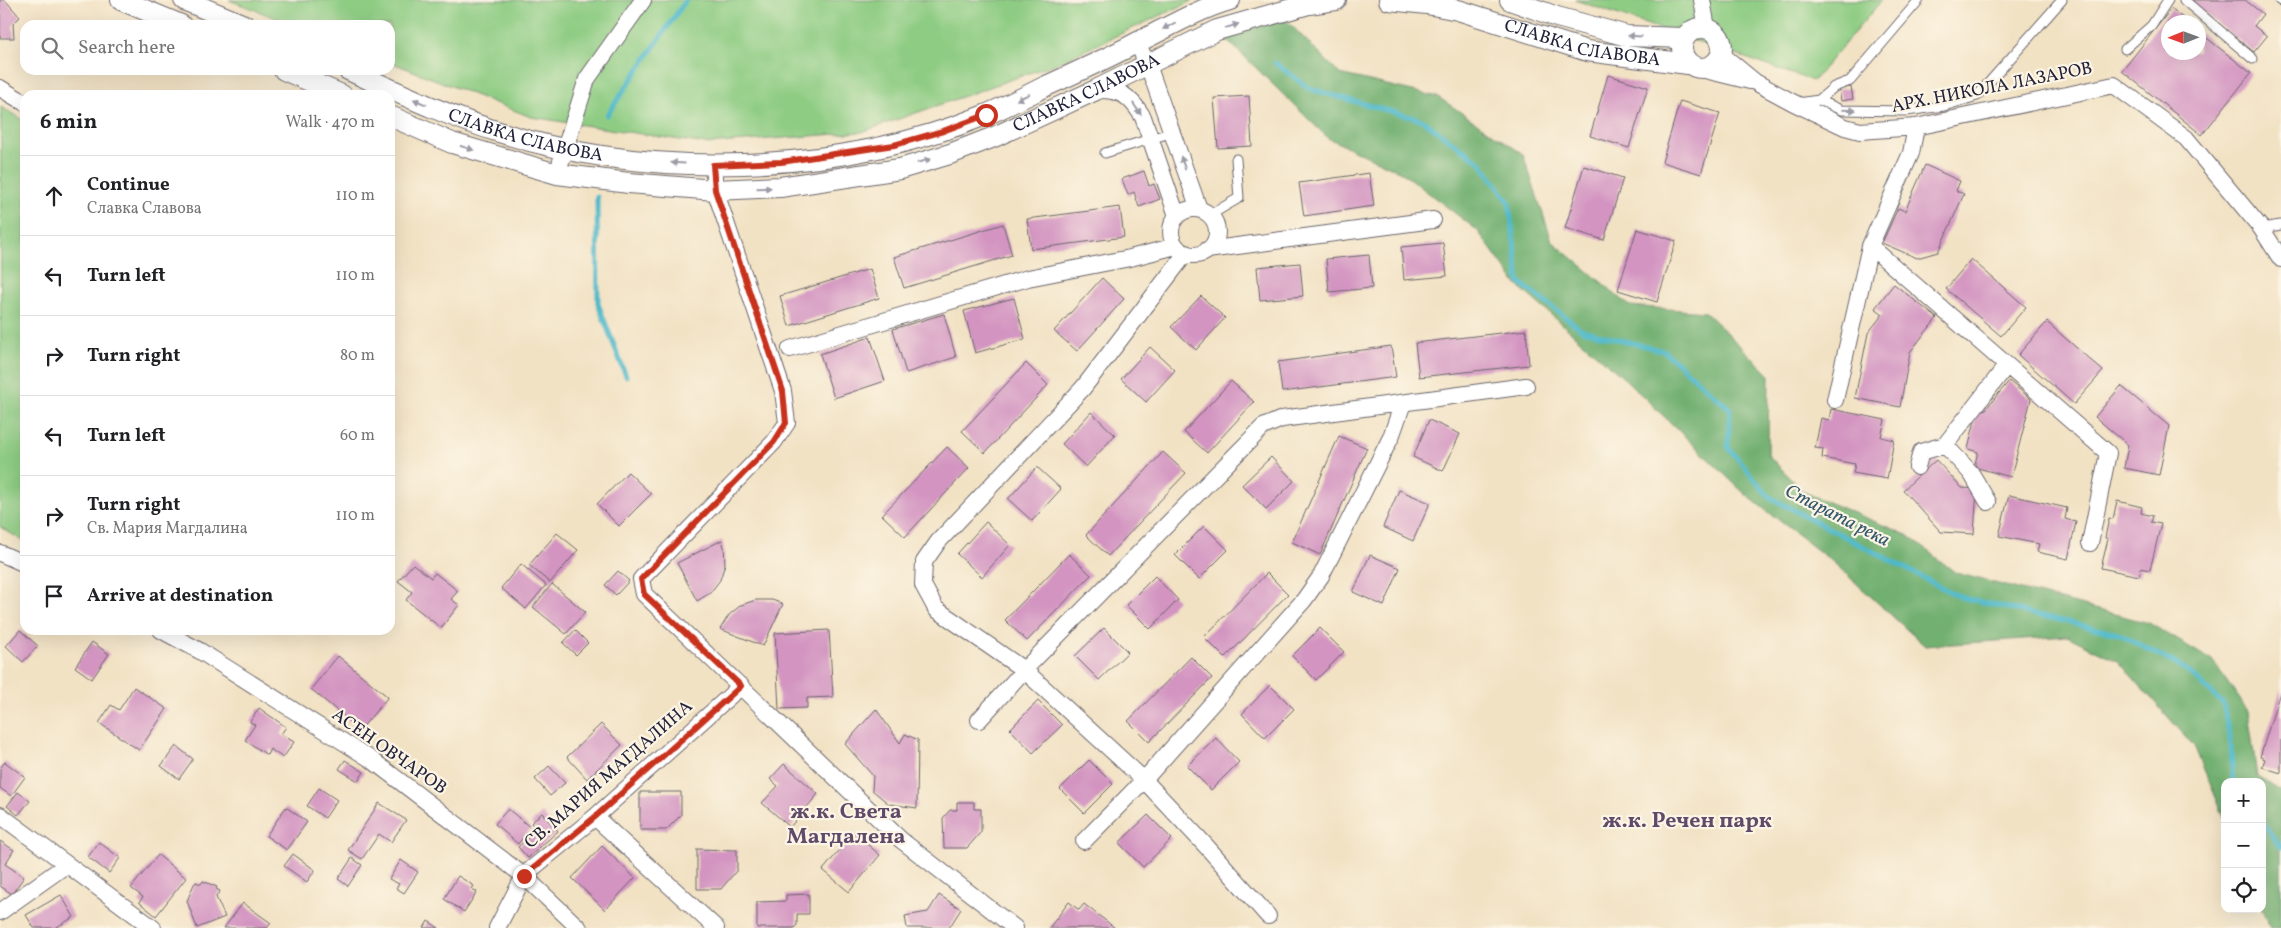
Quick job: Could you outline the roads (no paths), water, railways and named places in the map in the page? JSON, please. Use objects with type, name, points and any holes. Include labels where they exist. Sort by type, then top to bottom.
[{"type":"street","points":[[121,0],[169,20]]},
{"type":"street","points":[[184,0],[232,20]]},
{"type":"street","points":[[557,174],[587,79],[643,0]]},
{"type":"street","name":"СЛАВКА СЛАВОВА","points":[[395,91],[459,119],[501,133],[590,155],[713,165],[781,162],[902,143],[943,131],[986,115],[1137,43],[1181,19],[1230,0]]},
{"type":"street","name":"СЛАВКА СЛАВОВА","points":[[395,118],[452,143],[557,174],[629,183],[715,190],[780,187],[900,168],[950,154],[994,137],[1096,90],[1217,30],[1301,6],[1336,0]]},
{"type":"street","name":"СЛАВКА СЛАВОВА","points":[[1389,0],[1458,10],[1587,51],[1695,66]]},
{"type":"street","name":"СЛАВКА СЛАВОВА","points":[[1510,0],[1556,17],[1627,36],[1684,38]]},
{"type":"street","points":[[1702,0],[1707,28]]},
{"type":"street","points":[[1707,28],[1713,31],[1721,41],[1721,54],[1714,65],[1695,66],[1682,52],[1684,38],[1694,29],[1707,28]]},
{"type":"street","points":[[1137,43],[1148,65],[1172,132],[1216,237],[1207,250]]},
{"type":"street","name":"АРХ. НИКОЛА ЛАЗАРОВ","points":[[1721,54],[1755,82],[1845,128],[1860,130],[1916,127],[2114,85],[2186,138],[2261,228],[2281,259]]},
{"type":"street","name":"АРХ. НИКОЛА ЛАЗАРОВ","points":[[1695,66],[1755,82]]},
{"type":"street","points":[[296,75],[330,90]]},
{"type":"street","name":"СЛАВКА СЛАВОВА","points":[[359,75],[393,90]]},
{"type":"street","points":[[0,88],[20,99]]},
{"type":"street","points":[[1096,90],[1112,89],[1125,95],[1143,117],[1177,216]]},
{"type":"street","points":[[1834,400],[1870,246],[1911,153],[1916,127]]},
{"type":"street","points":[[713,165],[715,190],[783,391],[786,423],[774,442],[641,579],[644,594],[901,840],[1015,928]]},
{"type":"street","points":[[1181,250],[1172,240],[1171,227],[1177,216],[1183,211],[1208,218],[1258,244]]},
{"type":"street","points":[[790,349],[1028,278],[1181,250],[1199,254],[1207,250],[1433,220]]},
{"type":"street","points":[[1870,246],[2108,453],[2090,542]]},
{"type":"street","points":[[1181,250],[1083,388],[938,542],[924,562],[923,586],[936,609],[1024,670],[1144,780],[1268,916]]},
{"type":"street","points":[[1916,467],[1921,452],[1945,445],[2007,365]]},
{"type":"street","points":[[979,720],[1024,670],[1263,427],[1282,419],[1526,386]]},
{"type":"street","points":[[1084,841],[1144,780],[1304,600],[1321,576],[1391,437],[1403,403]]},
{"type":"street","points":[[1945,445],[1971,473],[1988,502]]},
{"type":"street","points":[[0,553],[20,562]]},
{"type":"street","name":"АСЕН ОВЧАРОВ","points":[[170,635],[200,651],[372,760],[524,876],[579,928]]},
{"type":"street","name":"СВ. МАРИЯ МАГДАЛИНА","points":[[497,928],[524,876],[595,817],[741,686]]},
{"type":"street","points":[[0,815],[153,928]]},
{"type":"street","points":[[595,817],[716,928]]},
{"type":"street","points":[[0,912],[66,865]]},
{"type":"lane","points":[[1819,100],[1834,86],[1850,81],[1918,0]]},
{"type":"lane","points":[[1794,103],[1819,100],[1841,110],[1906,111],[1944,106],[1977,96],[2062,0]]},
{"type":"lane","points":[[2125,49],[2152,25],[2168,0]]},
{"type":"lane","points":[[2184,0],[2253,59]]},
{"type":"lane","points":[[1105,153],[1172,132]]},
{"type":"lane","points":[[1208,218],[1239,198],[1236,159]]},
{"type":"lane","points":[[2261,228],[2281,225]]},
{"type":"waterway","points":[[607,115],[686,0]]},
{"type":"waterway","name":"Старата река","points":[[1275,63],[1310,89],[1422,120],[1480,162],[1509,202],[1519,282],[1582,330],[1664,351],[1730,409],[1728,447],[1769,497],[1960,597],[2119,634],[2187,670],[2223,704],[2231,745],[2233,778]]},
{"type":"waterway","points":[[597,197],[598,304],[626,376]]},
{"type":"waterway","name":"Старата река","points":[[2263,823],[2281,847]]},
{"type":"district","name":"ж.к. Речен парк","points":[[1687,821]]},
{"type":"district","name":"ж.к. Света Магдалена","points":[[846,824]]}]
